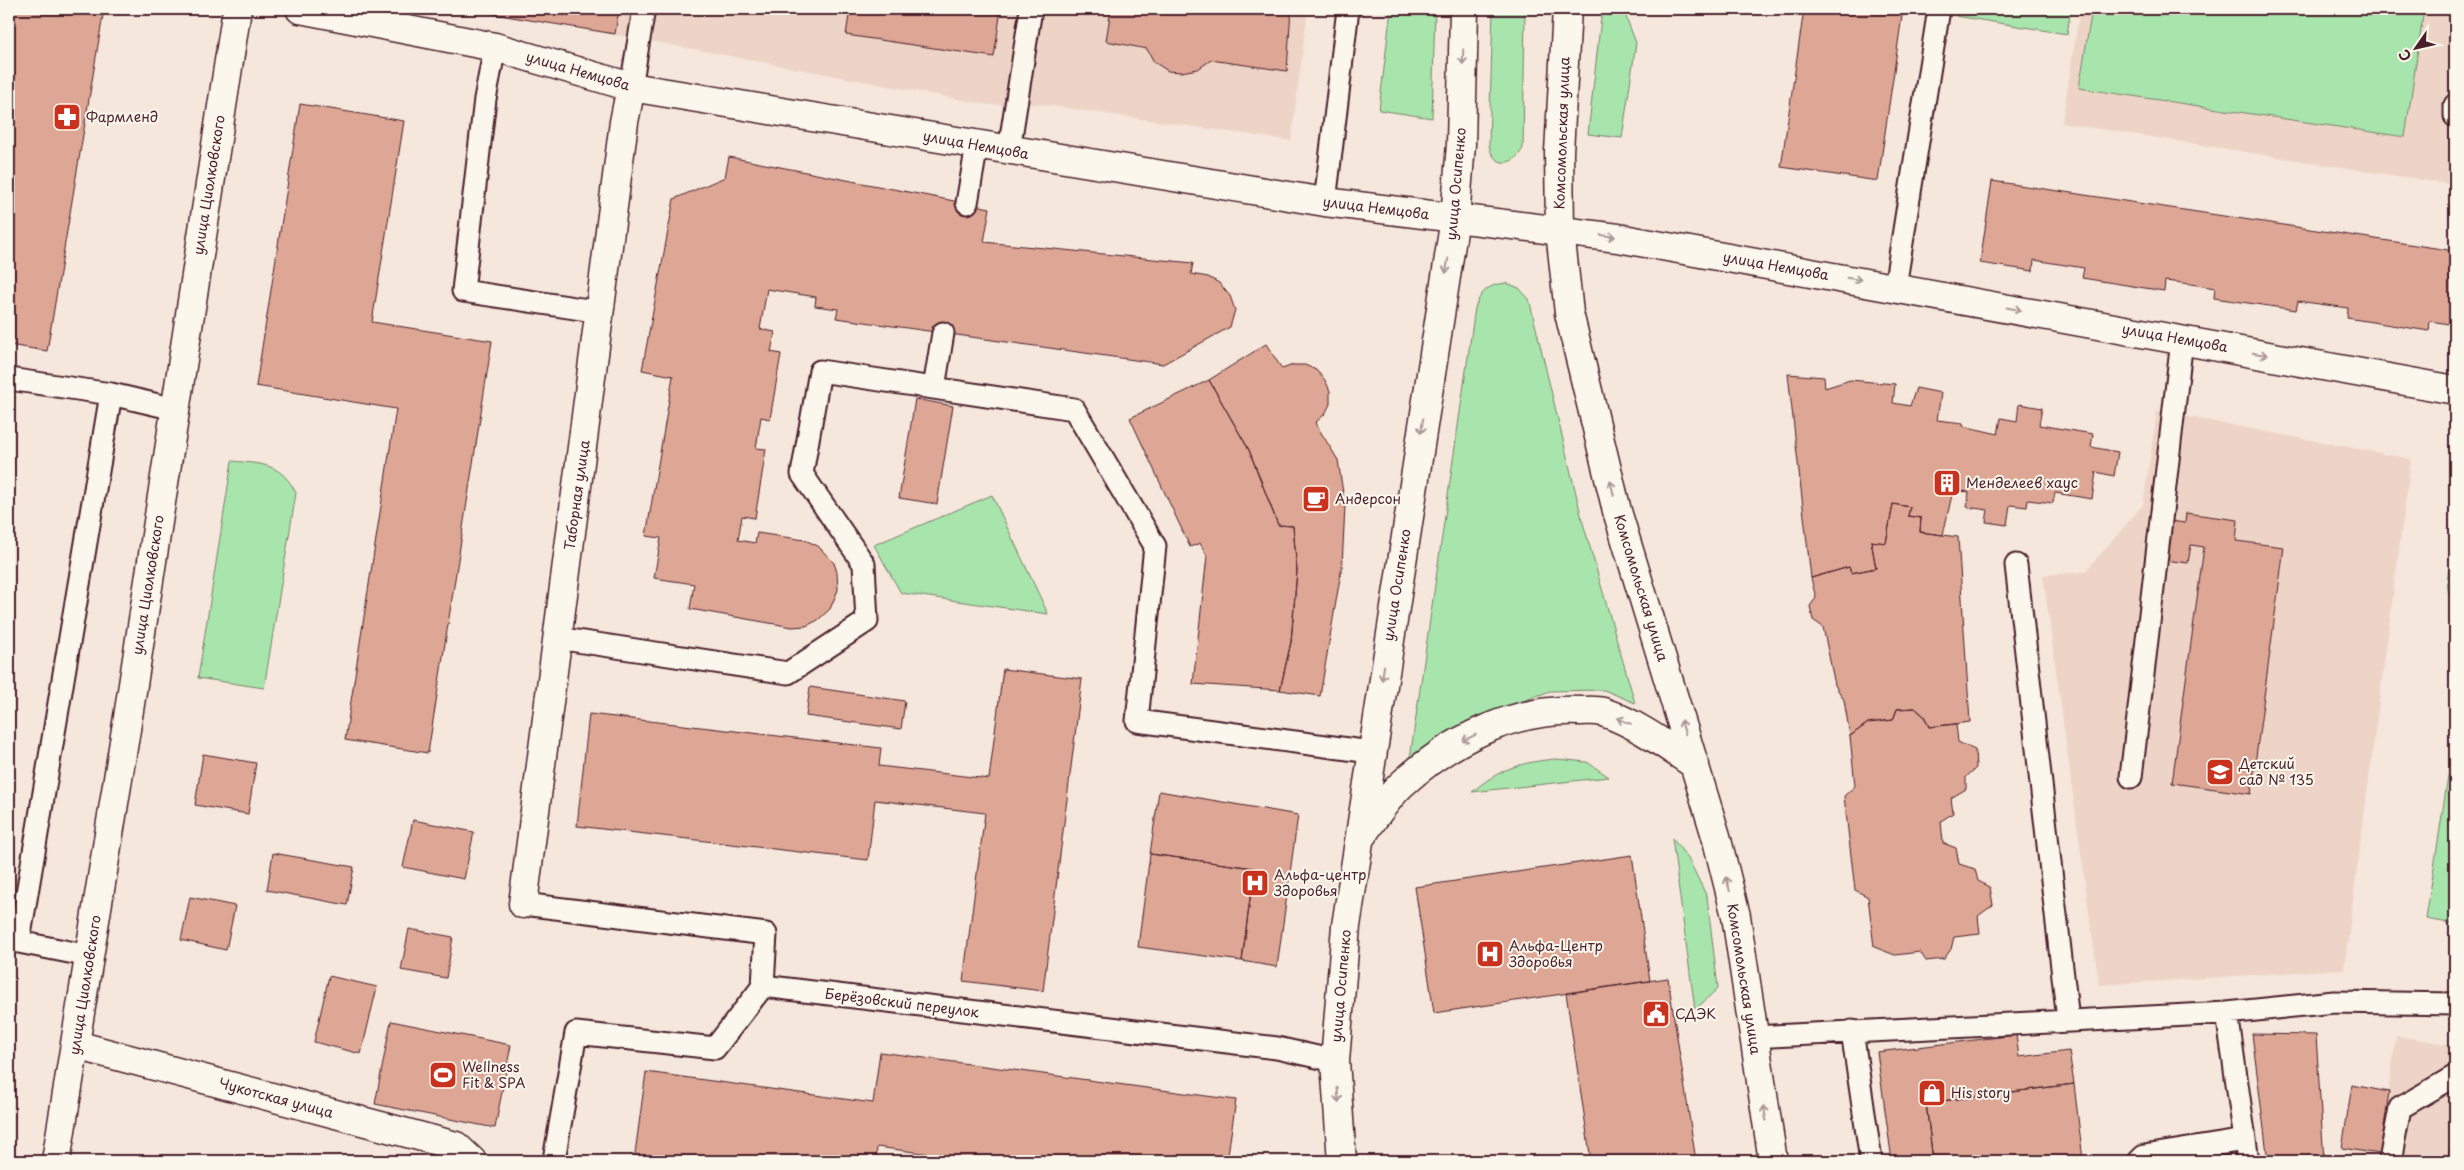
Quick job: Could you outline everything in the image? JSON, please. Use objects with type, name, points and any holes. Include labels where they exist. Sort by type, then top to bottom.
[{"type":"street","name":"улица Циолковского","points":[[56,1161],[128,717],[237,9]]},
{"type":"street","name":"улица Немцова","points":[[300,9],[495,47],[631,87],[1325,202],[1618,238],[1895,286],[2455,390]]},
{"type":"street","name":"улица Осипенко","points":[[1342,1161],[1335,1061],[1346,926],[1371,752],[1455,218],[1461,144],[1464,9]]},
{"type":"street","name":"Комсомольская улица","points":[[1567,9],[1559,152],[1560,230],[1569,313],[1584,382],[1617,511],[1716,836],[1736,916],[1773,1161]]},
{"type":"street","name":"Таборная улица","points":[[523,904],[601,312],[624,122],[631,87]]},
{"type":"street","points":[[1359,839],[1401,785],[1427,764],[1466,739],[1515,717],[1558,710],[1601,712],[1642,728],[1695,766]]},
{"type":"street","name":"Чукотская улица","points":[[76,1045],[456,1146],[472,1161]]},
{"type":"lane","points":[[631,87],[644,9]]},
{"type":"lane","points":[[1009,150],[1032,9]]},
{"type":"lane","points":[[1325,202],[1348,9]]},
{"type":"lane","points":[[1895,286],[1940,9]]},
{"type":"lane","points":[[495,47],[485,99],[463,291],[601,312]]},
{"type":"lane","points":[[2455,104],[2455,116]]},
{"type":"lane","points":[[967,203],[977,145]]},
{"type":"lane","points":[[934,388],[944,333]]},
{"type":"lane","points":[[2131,777],[2182,340]]},
{"type":"lane","points":[[558,638],[788,673],[867,621],[864,564],[802,474],[820,371],[1074,409],[1156,546],[1137,721],[1371,752]]},
{"type":"lane","points":[[9,379],[111,394],[175,409]]},
{"type":"lane","points":[[89,956],[14,941],[111,394]]},
{"type":"lane","points":[[2016,565],[2068,1020]]},
{"type":"lane","points":[[523,904],[766,934],[763,986],[715,1048],[576,1033],[555,1154]]},
{"type":"lane","name":"Берёзовский переулок","points":[[763,986],[1277,1048],[1335,1061]]},
{"type":"lane","points":[[1753,1037],[2227,1012],[2334,1002],[2455,1004]]},
{"type":"lane","points":[[2227,1012],[2248,1161]]},
{"type":"lane","points":[[1852,1031],[1870,1161]]},
{"type":"lane","points":[[2390,1161],[2400,1108],[2455,1076]]},
{"type":"lane","points":[[2139,1161],[2144,1156],[2244,1140]]},
{"type":"shaded area","points":[[463,9],[1308,9],[1291,141],[1039,104],[989,105],[640,39]]},
{"type":"shaded area","points":[[2080,9],[2455,9],[2455,185],[2062,123]]},
{"type":"shaded area","name":"Детский сад № 135","points":[[2157,411],[2411,459],[2344,969],[2099,985],[2043,575],[2085,572],[2143,505]]},
{"type":"shaded area","points":[[2396,1036],[2455,1045],[2455,1161],[2350,1161],[2349,1149],[2380,1154]]},
{"type":"green space","points":[[1391,9],[1435,9],[1432,118],[1379,110]]},
{"type":"green space","points":[[1493,9],[1525,9],[1523,148],[1519,155],[1509,162],[1499,161],[1495,158],[1489,145]]},
{"type":"green space","points":[[1602,9],[1623,9],[1636,43],[1622,138],[1588,134]]},
{"type":"green space","points":[[1958,9],[2071,9],[2067,34],[1956,16]]},
{"type":"green space","points":[[2092,9],[2424,9],[2405,137],[2079,88]]},
{"type":"green space","points":[[1506,283],[1519,288],[1529,299],[1583,523],[1635,703],[1604,690],[1550,691],[1499,710],[1409,765],[1475,308],[1486,290],[1494,285]]},
{"type":"green space","points":[[232,461],[253,463],[277,470],[290,483],[296,493],[264,688],[198,678]]},
{"type":"green space","points":[[992,495],[1048,614],[901,593],[874,545]]},
{"type":"green space","points":[[2455,557],[2455,607],[2449,595],[2448,575]]},
{"type":"green space","points":[[1556,759],[1587,762],[1609,777],[1472,792],[1501,772],[1511,768],[1532,762]]},
{"type":"green space","points":[[2449,770],[2455,771],[2455,924],[2426,919]]},
{"type":"green space","points":[[1672,838],[1689,860],[1707,897],[1718,988],[1695,1010]]},
{"type":"building","points":[[9,9],[104,9],[47,351],[9,345]]},
{"type":"building","points":[[463,9],[619,9],[615,34]]},
{"type":"building","points":[[850,9],[1001,9],[994,57],[846,35]]},
{"type":"building","points":[[1111,9],[1291,9],[1287,71],[1211,60],[1198,69],[1181,72],[1168,71],[1154,62],[1147,49],[1106,41]]},
{"type":"building","points":[[1804,9],[1903,9],[1878,181],[1781,167]]},
{"type":"building","points":[[300,104],[404,121],[372,322],[492,341],[428,753],[345,740],[396,409],[256,386]]},
{"type":"building","points":[[729,157],[990,208],[984,242],[1193,263],[1191,274],[1208,277],[1219,283],[1230,296],[1235,310],[1230,327],[1163,364],[836,318],[838,309],[815,306],[816,297],[767,289],[760,329],[775,332],[771,352],[781,354],[770,419],[761,417],[756,448],[766,449],[755,518],[742,516],[738,540],[755,543],[757,533],[805,540],[818,546],[834,563],[837,572],[838,590],[830,609],[818,620],[806,626],[792,627],[690,609],[694,584],[654,578],[661,538],[646,536],[673,376],[642,370],[674,199],[725,177]]},
{"type":"building","points":[[1992,181],[2455,251],[2455,325],[2430,321],[2429,331],[2347,318],[2348,308],[2298,301],[2296,310],[2214,298],[2215,288],[2191,284],[2165,281],[2164,291],[2082,278],[2084,268],[2034,260],[2033,271],[1980,263]]},
{"type":"building","points":[[1266,344],[1282,369],[1293,365],[1305,365],[1316,370],[1325,380],[1330,391],[1330,404],[1325,414],[1315,423],[1338,460],[1345,506],[1342,566],[1320,696],[1280,690],[1291,642],[1297,571],[1293,526],[1278,525],[1249,450],[1209,380]]},
{"type":"building","name":"Менделеев хаус","points":[[1788,374],[1824,377],[1825,388],[1850,380],[1895,384],[1893,403],[1910,406],[1916,388],[1941,393],[1937,420],[1963,423],[1963,426],[1998,434],[2001,418],[2017,421],[2019,404],[2042,408],[2039,425],[2093,434],[2091,447],[2118,452],[2114,476],[2096,472],[2092,499],[2055,493],[2053,503],[2028,500],[2027,507],[2010,505],[2007,525],[1986,522],[1988,510],[1967,507],[1969,492],[1953,490],[1943,535],[1920,532],[1921,518],[1908,516],[1910,507],[1893,504],[1886,543],[1871,541],[1876,568],[1851,573],[1849,567],[1811,578]]},
{"type":"building","points":[[1209,380],[1249,450],[1278,525],[1293,526],[1297,571],[1291,642],[1280,690],[1193,684],[1207,556],[1200,543],[1190,547],[1130,418]]},
{"type":"building","points":[[915,399],[953,406],[937,504],[899,498]]},
{"type":"building","points":[[1893,504],[1910,507],[1908,516],[1921,518],[1920,532],[1958,537],[1970,722],[1929,727],[1924,716],[1915,708],[1897,709],[1893,720],[1868,723],[1850,736],[1844,700],[1835,685],[1823,627],[1813,620],[1810,606],[1816,598],[1811,578],[1849,567],[1851,573],[1876,568],[1871,541],[1886,543]]},
{"type":"building","points":[[2186,513],[2238,520],[2236,541],[2284,547],[2251,794],[2172,783],[2204,547],[2191,545],[2188,563],[2165,560],[2170,521],[2185,523]]},
{"type":"building","points":[[1003,669],[1082,679],[1043,991],[963,981],[985,813],[875,800],[868,860],[577,826],[589,714],[881,748],[879,766],[989,779]]},
{"type":"building","points":[[810,687],[905,701],[901,729],[806,716]]},
{"type":"building","points":[[1915,708],[1924,716],[1929,727],[1956,724],[1958,742],[1975,750],[1976,768],[1966,777],[1966,789],[1951,798],[1953,813],[1941,821],[1943,843],[1956,848],[1959,864],[1975,869],[1978,881],[1990,887],[1993,905],[1978,916],[1980,934],[1954,937],[1951,949],[1944,959],[1926,961],[1920,952],[1895,955],[1874,947],[1868,897],[1855,890],[1844,796],[1855,786],[1850,736],[1868,723],[1893,720],[1897,709]]},
{"type":"building","points":[[203,754],[256,763],[248,814],[195,805]]},
{"type":"building","points":[[1159,791],[1298,815],[1277,967],[1242,961],[1254,868],[1150,854]]},
{"type":"building","points":[[413,820],[474,832],[464,879],[403,867]]},
{"type":"building","points":[[273,853],[354,867],[347,905],[267,890]]},
{"type":"building","points":[[1150,854],[1254,868],[1242,961],[1138,947]]},
{"type":"building","points":[[1632,855],[1650,981],[1434,1013],[1415,887]]},
{"type":"building","points":[[190,897],[235,906],[226,950],[181,940]]},
{"type":"building","points":[[409,929],[453,937],[446,978],[401,970]]},
{"type":"building","points":[[329,976],[377,987],[361,1054],[314,1042]]},
{"type":"building","points":[[1668,978],[1696,1161],[1591,1161],[1566,993]]},
{"type":"building","name":"Wellness Fit & SPA","points":[[391,1021],[511,1045],[495,1128],[375,1104]]},
{"type":"building","points":[[2252,1034],[2316,1035],[2324,1161],[2268,1161]]},
{"type":"building","points":[[2016,1035],[2019,1057],[2069,1051],[2074,1084],[1926,1103],[1933,1161],[1892,1161],[1877,1052]]},
{"type":"building","points":[[880,1052],[1236,1100],[1227,1161],[983,1161],[877,1147],[876,1161],[634,1161],[646,1072],[873,1103]]},
{"type":"building","points":[[2074,1084],[2083,1160],[1933,1161],[1926,1103]]},
{"type":"building","points":[[2352,1085],[2389,1092],[2380,1154],[2342,1148]]},
{"type":"building","points":[[2455,1118],[2455,1161],[2429,1161],[2430,1156],[2448,1159]]},
{"type":"place","name":"Фармленд","points":[[67,117]]},
{"type":"place","name":"Менделеев хаус","points":[[1947,483]]},
{"type":"place","name":"Андерсон","points":[[1316,499]]},
{"type":"place","name":"Детский сад № 135","points":[[2220,772]]},
{"type":"place","name":"Альфа-центр Здоровья","points":[[1255,883]]},
{"type":"place","name":"Альфа-Центр Здоровья","points":[[1490,954]]},
{"type":"place","name":"СДЭК","points":[[1656,1014]]},
{"type":"place","name":"Wellness Fit & SPA","points":[[443,1075]]},
{"type":"place","name":"His story","points":[[1932,1093]]}]
